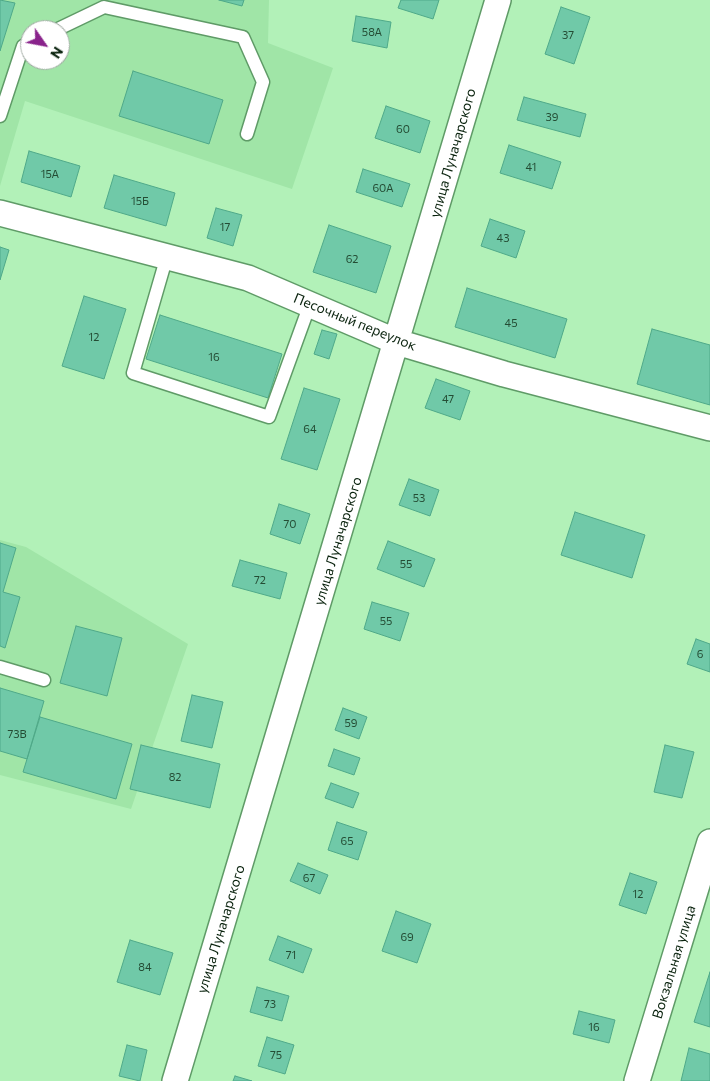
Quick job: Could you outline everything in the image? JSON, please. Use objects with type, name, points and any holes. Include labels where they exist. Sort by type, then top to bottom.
[{"type":"street","name":"улица Луначарского","points":[[175,1081],[498,0]]},
{"type":"street","name":"Песочный переулок","points":[[0,213],[248,278],[397,342],[504,374],[710,428]]},
{"type":"street","name":"Вокзальная улица","points":[[637,1081],[710,842]]},
{"type":"lane","points":[[70,23],[107,4],[244,37],[263,82],[247,134]]},
{"type":"lane","points":[[0,116],[20,52]]},
{"type":"lane","points":[[167,256],[133,373],[269,417],[310,304]]},
{"type":"lane","points":[[0,667],[44,680]]},
{"type":"shaded area","points":[[0,0],[269,0],[268,43],[333,68],[292,189],[25,101],[0,186]]},
{"type":"shaded area","points":[[0,540],[26,547],[188,644],[131,809],[0,775]]},
{"type":"building","points":[[0,0],[15,3],[0,51]]},
{"type":"building","points":[[219,0],[244,0],[242,6]]},
{"type":"building","points":[[401,0],[439,0],[433,19],[398,8]]},
{"type":"building","points":[[561,7],[590,17],[574,64],[545,54]]},
{"type":"building","points":[[356,16],[391,22],[387,48],[352,41]]},
{"type":"building","points":[[133,71],[223,100],[209,144],[119,116]]},
{"type":"building","points":[[524,97],[586,114],[580,137],[517,120]]},
{"type":"building","points":[[386,106],[430,121],[420,153],[375,138]]},
{"type":"building","points":[[509,145],[561,162],[552,189],[500,173]]},
{"type":"building","points":[[29,151],[80,166],[71,197],[21,182]]},
{"type":"building","points":[[363,169],[410,184],[402,207],[356,192]]},
{"type":"building","points":[[114,175],[175,193],[166,226],[104,208]]},
{"type":"building","points":[[216,208],[242,215],[233,246],[207,238]]},
{"type":"building","points":[[490,219],[525,231],[516,258],[481,246]]},
{"type":"building","points":[[329,225],[391,246],[376,293],[313,272]]},
{"type":"building","points":[[0,247],[9,250],[0,280]]},
{"type":"building","points":[[467,288],[567,319],[555,358],[455,327]]},
{"type":"building","points":[[84,296],[126,309],[104,379],[62,366]]},
{"type":"building","points":[[160,315],[282,354],[268,398],[146,359]]},
{"type":"building","points":[[652,329],[710,345],[710,405],[637,384]]},
{"type":"building","points":[[322,330],[337,334],[329,359],[314,354]]},
{"type":"building","points":[[436,379],[470,391],[460,420],[425,408]]},
{"type":"building","points":[[304,388],[340,399],[317,470],[281,459]]},
{"type":"building","points":[[409,479],[439,490],[430,516],[399,505]]},
{"type":"building","points":[[279,504],[310,514],[300,544],[270,534]]},
{"type":"building","points":[[575,512],[645,535],[632,578],[561,555]]},
{"type":"building","points":[[388,541],[435,559],[424,587],[377,569]]},
{"type":"building","points":[[0,543],[16,548],[3,592],[20,597],[5,648],[0,646]]},
{"type":"building","points":[[240,560],[287,573],[280,599],[232,586]]},
{"type":"building","points":[[372,602],[409,613],[400,641],[364,629]]},
{"type":"building","points":[[76,626],[122,638],[107,696],[60,683]]},
{"type":"building","points":[[696,639],[710,644],[710,672],[687,664]]},
{"type":"building","points":[[0,688],[44,701],[27,759],[0,751]]},
{"type":"building","points":[[192,695],[223,702],[212,748],[181,741]]},
{"type":"building","points":[[343,708],[367,717],[359,739],[335,730]]},
{"type":"building","points":[[40,717],[132,744],[116,799],[23,772]]},
{"type":"building","points":[[141,745],[220,764],[210,808],[130,789]]},
{"type":"building","points":[[665,745],[694,752],[682,798],[654,792]]},
{"type":"building","points":[[334,749],[360,758],[354,775],[328,766]]},
{"type":"building","points":[[331,783],[359,793],[353,808],[325,798]]},
{"type":"building","points":[[337,822],[367,832],[358,860],[328,850]]},
{"type":"building","points":[[298,863],[328,875],[320,894],[290,881]]},
{"type":"building","points":[[630,873],[657,882],[646,914],[619,905]]},
{"type":"building","points":[[396,911],[431,924],[417,963],[382,951]]},
{"type":"building","points":[[278,936],[312,949],[303,973],[269,960]]},
{"type":"building","points":[[130,940],[173,953],[160,995],[117,982]]},
{"type":"building","points":[[710,972],[710,1027],[694,1022]]},
{"type":"building","points":[[257,987],[289,996],[282,1021],[250,1012]]},
{"type":"building","points":[[579,1011],[615,1020],[609,1043],[573,1034]]},
{"type":"building","points":[[267,1037],[294,1045],[285,1074],[258,1066]]},
{"type":"building","points":[[127,1045],[147,1050],[140,1081],[119,1076]]},
{"type":"building","points":[[689,1048],[710,1054],[710,1081],[681,1081]]},
{"type":"building","points":[[235,1076],[252,1081],[233,1081]]}]
